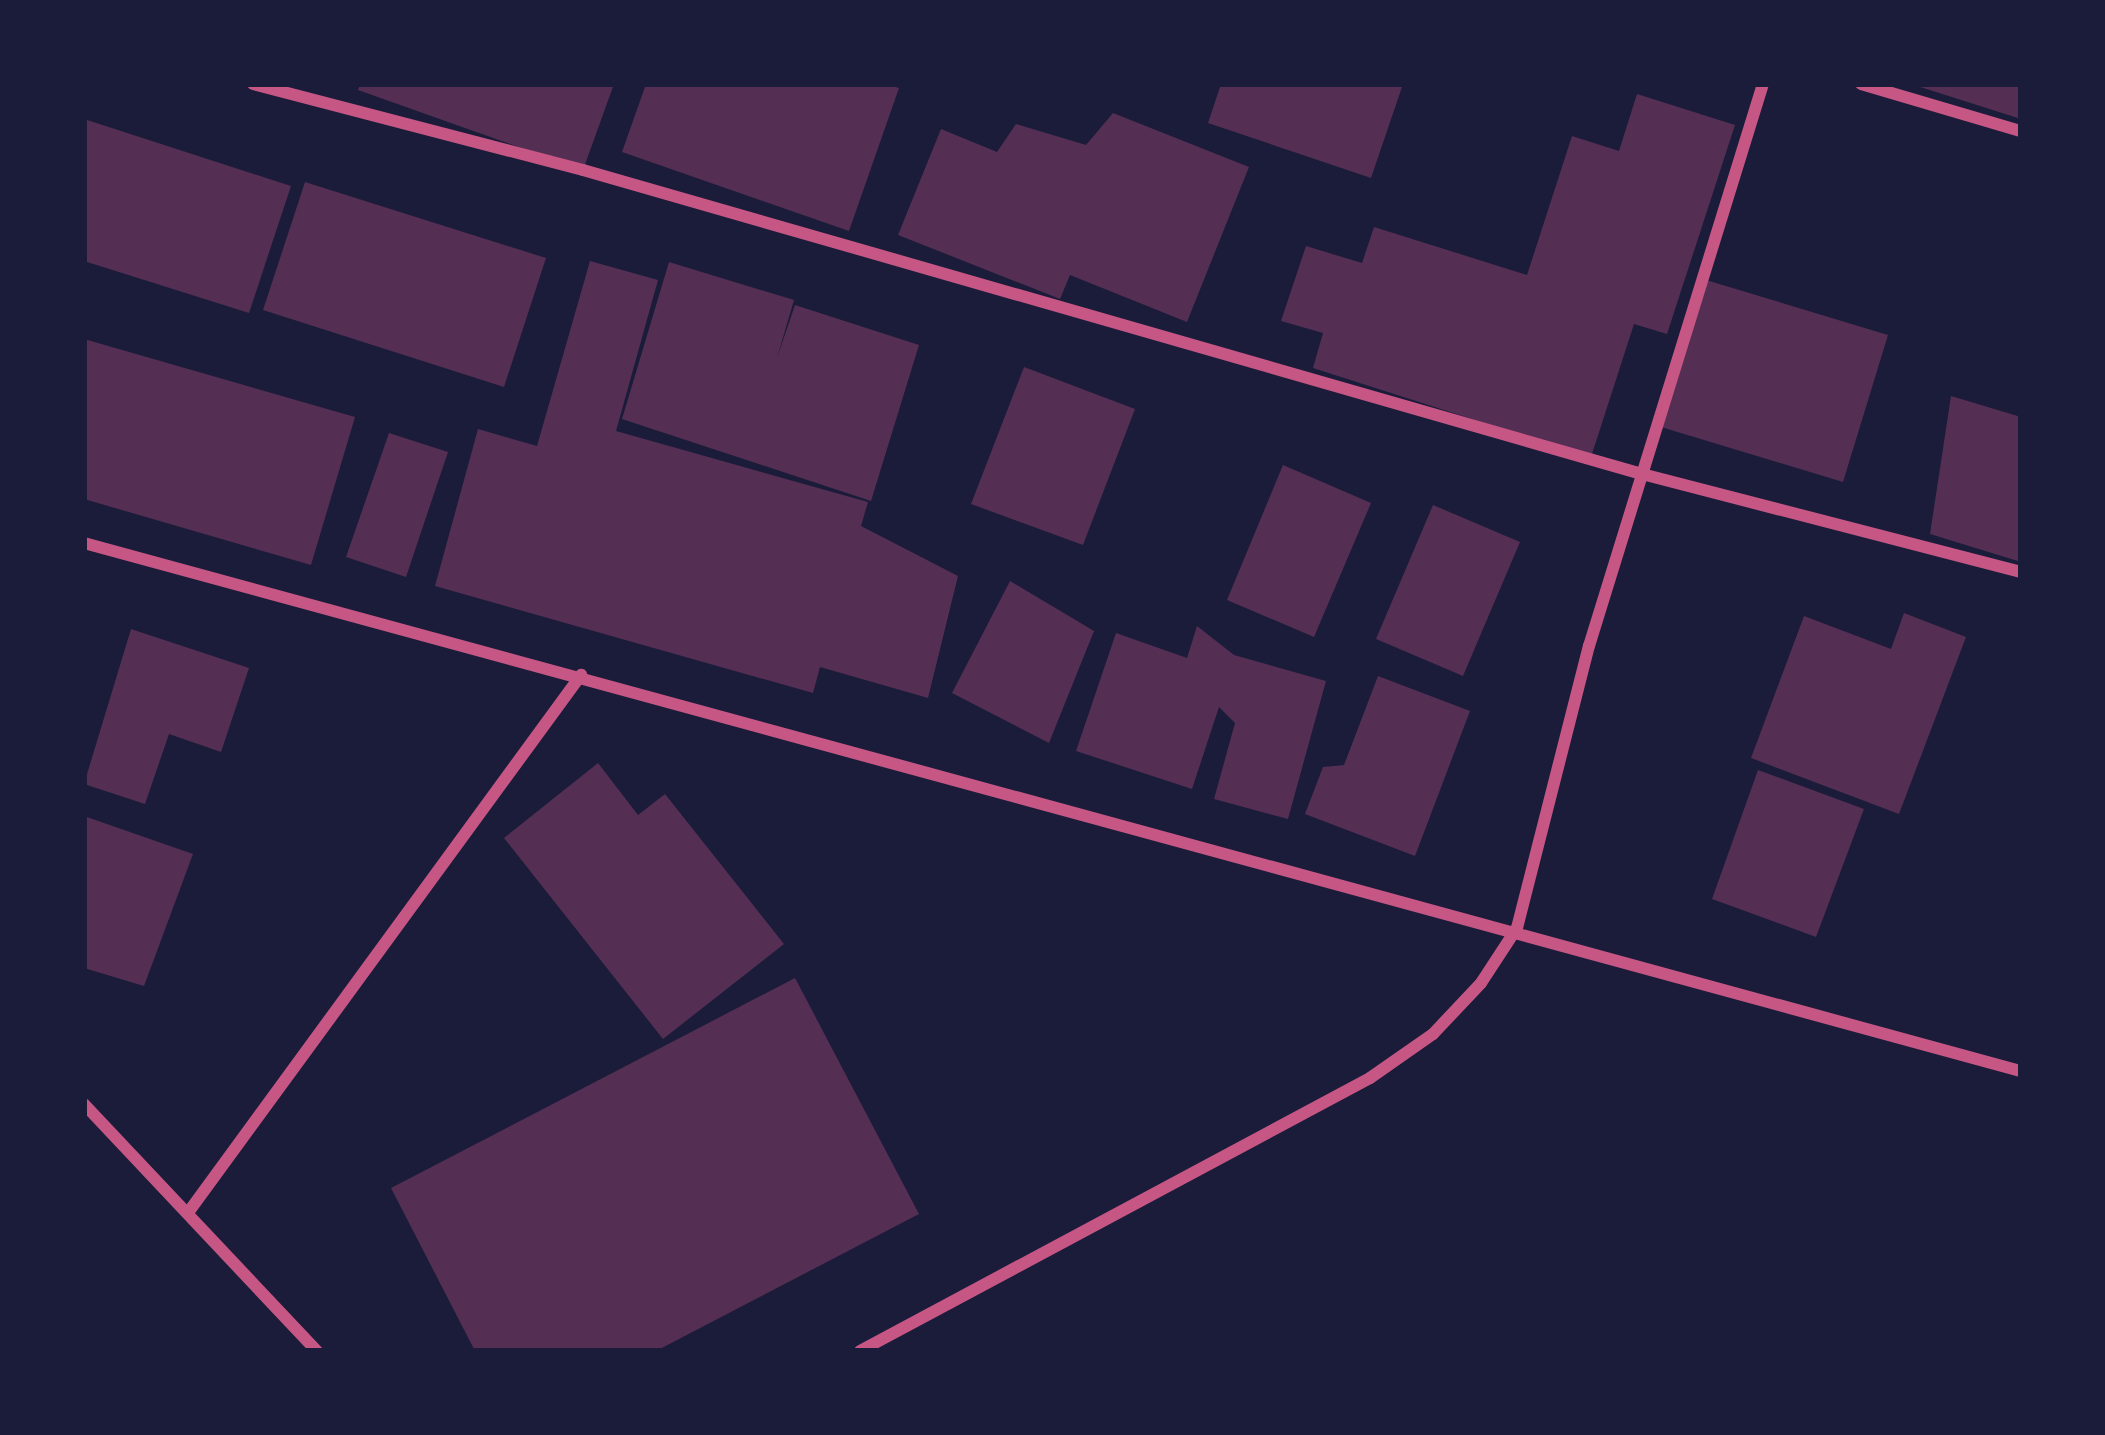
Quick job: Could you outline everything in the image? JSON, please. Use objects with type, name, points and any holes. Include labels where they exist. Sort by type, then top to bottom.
[{"type":"street","points":[[253,84],[605,176],[1642,474],[2021,572]]},
{"type":"street","points":[[860,1351],[1370,1078],[1432,1034],[1481,983],[1517,928],[1642,474],[1763,84]]},
{"type":"street","points":[[1861,84],[2021,131]]},
{"type":"street","points":[[84,543],[1517,928],[2021,1071]]},
{"type":"street","points":[[190,1210],[581,675]]},
{"type":"street","points":[[84,1104],[190,1210],[317,1351]]},
{"type":"building","points":[[360,84],[614,84],[583,170],[358,90]]},
{"type":"building","points":[[646,84],[887,84],[899,88],[849,231],[622,152]]},
{"type":"building","points":[[1221,84],[1403,84],[1371,178],[1208,123]]},
{"type":"building","points":[[2021,84],[2021,119],[1914,85]]},
{"type":"building","points":[[1637,94],[1735,125],[1667,334],[1634,324],[1591,457],[1313,368],[1323,333],[1281,321],[1306,246],[1362,263],[1374,227],[1527,275],[1572,136],[1619,151]]},
{"type":"building","points":[[1113,113],[1249,167],[1187,322],[1070,275],[1060,299],[898,235],[941,129],[997,152],[1016,124],[1086,145]]},
{"type":"building","points":[[84,119],[291,186],[249,313],[84,261]]},
{"type":"building","points":[[305,182],[546,258],[504,387],[263,310]]},
{"type":"building","points":[[590,261],[658,280],[616,431],[868,502],[861,526],[958,576],[928,698],[820,667],[813,693],[435,586],[478,429],[537,446]]},
{"type":"building","points":[[669,262],[794,300],[777,358],[795,305],[919,345],[871,501],[622,419]]},
{"type":"building","points":[[1706,280],[1888,335],[1843,482],[1661,427]]},
{"type":"building","points":[[84,339],[355,417],[311,565],[84,499]]},
{"type":"building","points":[[1024,367],[1135,409],[1083,545],[971,504]]},
{"type":"building","points":[[1951,396],[2021,417],[2021,562],[1930,534]]},
{"type":"building","points":[[389,433],[448,452],[406,577],[346,557]]},
{"type":"building","points":[[1283,465],[1371,503],[1314,637],[1227,600]]},
{"type":"building","points":[[1433,505],[1520,542],[1463,676],[1376,639]]},
{"type":"building","points":[[1010,581],[1094,631],[1049,743],[952,693]]},
{"type":"building","points":[[1904,613],[1966,637],[1899,814],[1751,758],[1804,616],[1891,649]]},
{"type":"building","points":[[1197,626],[1234,655],[1326,681],[1288,819],[1214,799],[1235,723],[1219,707],[1192,789],[1076,751],[1116,633],[1187,658]]},
{"type":"building","points":[[131,629],[249,668],[221,752],[169,734],[145,804],[84,784]]},
{"type":"building","points":[[1378,676],[1470,711],[1415,856],[1305,814],[1323,767],[1344,765]]},
{"type":"building","points":[[598,763],[638,815],[665,794],[784,944],[663,1039],[504,838]]},
{"type":"building","points":[[1758,770],[1864,809],[1816,937],[1712,899]]},
{"type":"building","points":[[84,816],[193,854],[144,986],[84,968]]},
{"type":"building","points":[[795,978],[919,1214],[656,1351],[475,1351],[391,1188]]}]
